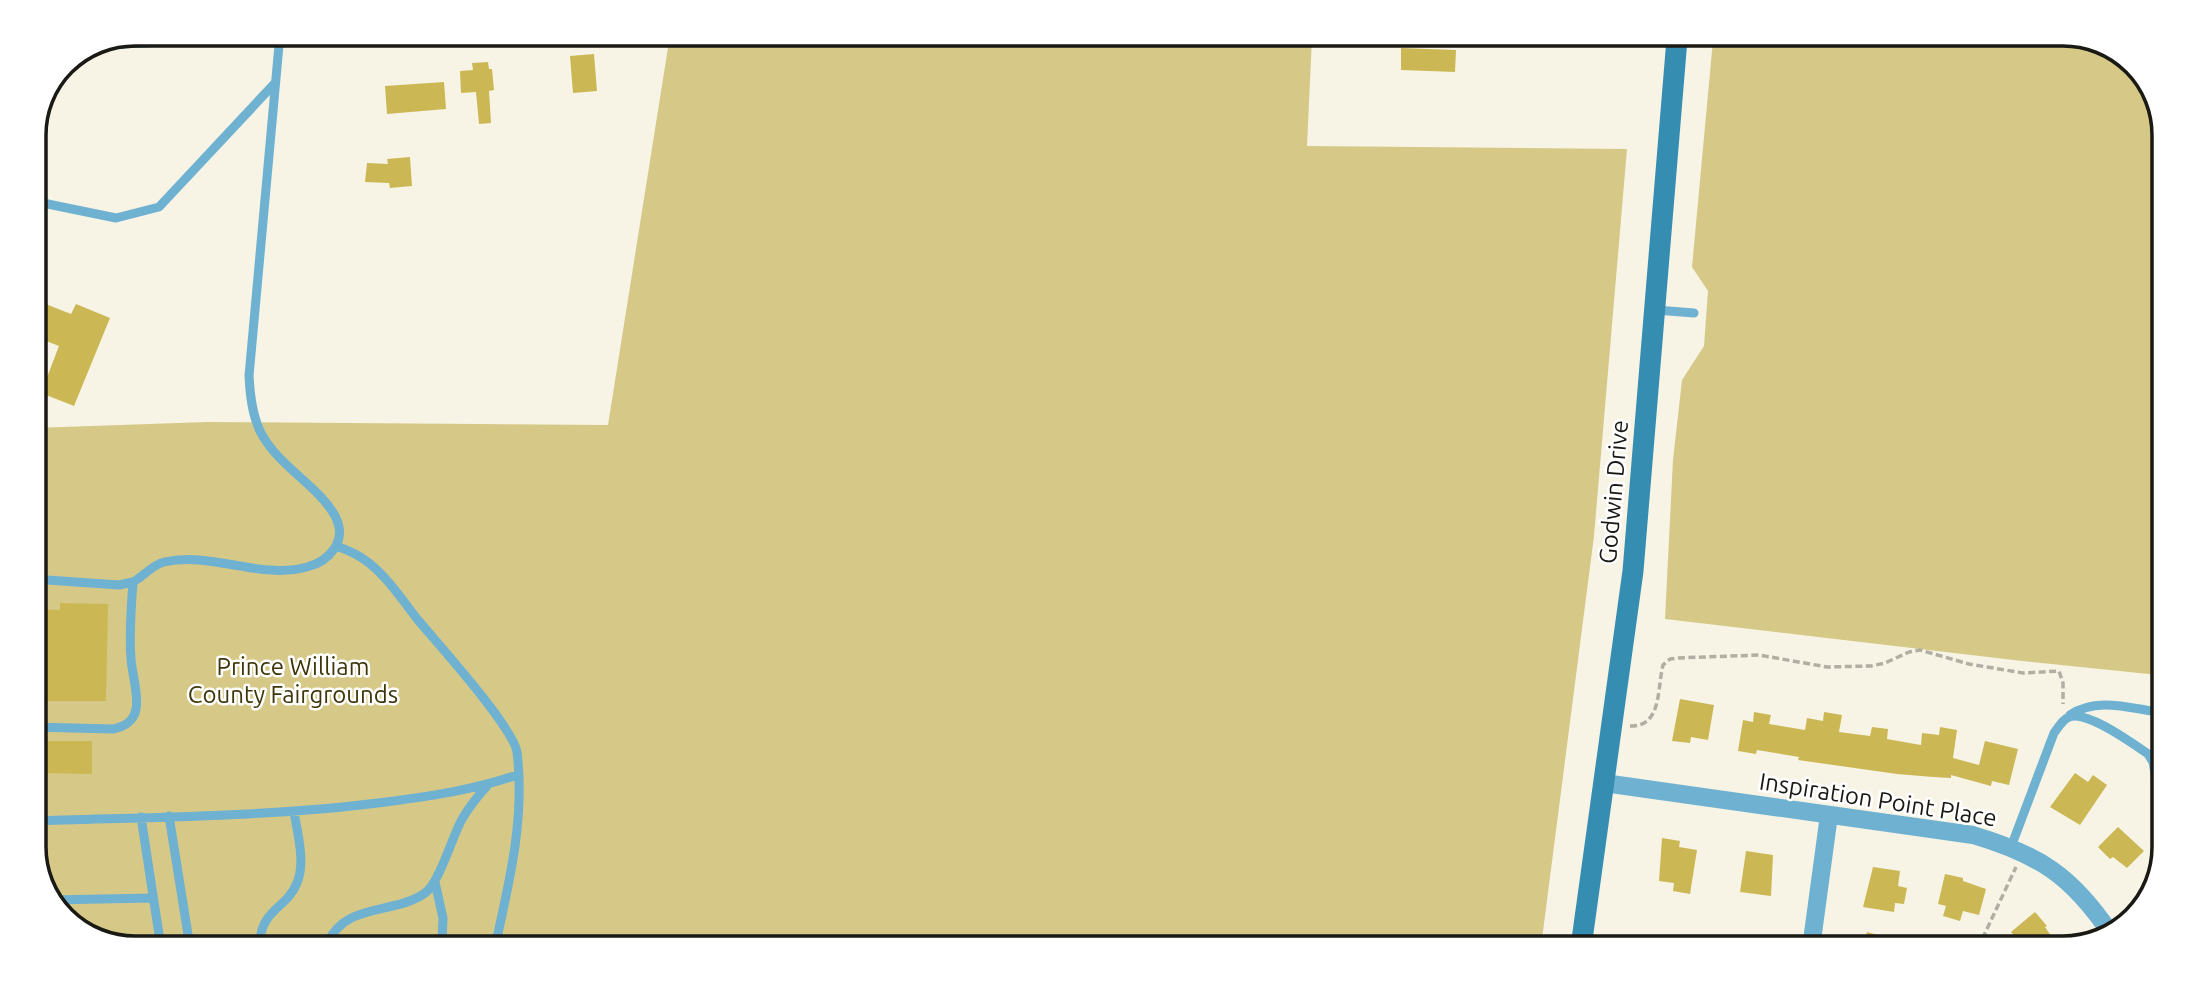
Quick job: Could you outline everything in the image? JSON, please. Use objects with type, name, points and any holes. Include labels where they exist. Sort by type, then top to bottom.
[{"type":"street","name":"Godwin Drive","points":[[1583,936],[1633,571],[1676,46]]},
{"type":"street","name":"Inspiration Point Place","points":[[1604,783],[1973,835],[2041,861],[2067,880],[2089,903],[2105,925]]},
{"type":"street","points":[[1813,936],[1829,815]]},
{"type":"lane","points":[[46,580],[119,585],[133,582],[165,561],[196,560],[285,571],[322,562],[337,545],[339,526],[335,515],[278,456],[261,433],[250,396],[249,376],[279,46]]},
{"type":"lane","points":[[46,204],[116,218],[159,207],[276,83]]},
{"type":"lane","points":[[1656,310],[1694,313]]},
{"type":"lane","points":[[337,545],[354,552],[378,572],[485,702],[510,736],[516,750],[518,825],[498,936]]},
{"type":"lane","points":[[46,727],[113,729],[123,727],[131,720],[136,709],[130,621],[133,582]]},
{"type":"lane","points":[[2017,850],[2046,753],[2064,721],[2082,707],[2097,705],[2151,711]]},
{"type":"lane","points":[[2064,721],[2072,716],[2085,717],[2148,754],[2151,759]]},
{"type":"lane","points":[[46,821],[357,806],[455,793],[487,786],[517,775]]},
{"type":"lane","points":[[330,936],[344,920],[365,911],[416,899],[429,890],[435,882],[459,824],[468,808],[487,786]]},
{"type":"lane","points":[[260,936],[265,919],[287,899],[297,884],[301,863],[294,811]]},
{"type":"lane","points":[[169,816],[188,936]]},
{"type":"lane","points":[[141,817],[159,936]]},
{"type":"lane","points":[[435,882],[443,918],[442,936]]},
{"type":"lane","points":[[63,900],[153,898]]},
{"type":"path","points":[[1630,726],[1640,726],[1650,720],[1656,707],[1663,665],[1670,659],[1759,655],[1827,667],[1871,666],[1920,650],[1981,666],[2023,673],[2059,671],[2064,694],[2064,721]]},
{"type":"path","points":[[1983,936],[2017,850]]},
{"type":"green space","name":"Prince William County Fairgrounds","points":[[668,46],[1312,46],[1307,146],[1627,149],[1594,536],[1542,936],[135,936],[117,935],[101,930],[80,918],[68,906],[50,876],[46,853],[46,428],[207,422],[608,425]]},
{"type":"green space","points":[[1712,46],[2062,46],[2080,47],[2096,52],[2117,64],[2140,90],[2150,117],[2151,129],[2151,674],[1665,619],[1673,460],[1682,380],[1704,346],[1708,291],[1692,267]]},
{"type":"building","points":[[1401,48],[1456,50],[1455,72],[1401,70]]},
{"type":"building","points":[[594,54],[597,91],[573,93],[570,56]]},
{"type":"building","points":[[488,62],[489,69],[492,69],[494,90],[489,91],[491,123],[479,124],[476,92],[461,93],[460,71],[473,70],[472,63]]},
{"type":"building","points":[[444,82],[446,109],[387,114],[385,86]]},
{"type":"building","points":[[410,157],[412,186],[390,188],[389,183],[365,182],[367,163],[388,164],[387,159]]},
{"type":"building","points":[[46,304],[71,314],[76,304],[110,318],[74,406],[46,395],[46,380],[59,346],[46,341]]},
{"type":"building","points":[[60,603],[108,604],[106,701],[46,701],[46,609],[60,610]]},
{"type":"building","points":[[1680,699],[1714,705],[1708,740],[1691,737],[1690,743],[1672,741]]},
{"type":"building","points":[[1754,712],[1771,715],[1769,724],[1805,730],[1807,718],[1823,721],[1824,712],[1842,715],[1839,732],[1870,736],[1872,727],[1888,729],[1887,739],[1921,745],[1922,733],[1939,735],[1940,727],[1957,730],[1953,758],[1979,765],[1985,741],[2018,749],[2009,785],[1992,781],[1991,786],[1951,775],[1951,778],[1897,774],[1798,760],[1799,757],[1757,750],[1756,754],[1738,751],[1743,720],[1753,722]]},
{"type":"building","points":[[46,741],[92,741],[92,774],[46,773]]},
{"type":"building","points":[[2075,773],[2088,782],[2093,775],[2107,785],[2080,825],[2050,807]]},
{"type":"building","points":[[2118,827],[2144,851],[2127,868],[2113,857],[2110,859],[2098,847]]},
{"type":"building","points":[[1662,838],[1680,841],[1679,847],[1697,850],[1690,894],[1673,891],[1674,883],[1659,881]]},
{"type":"building","points":[[1746,851],[1773,855],[1771,896],[1740,892]]},
{"type":"building","points":[[1873,867],[1900,871],[1898,886],[1907,888],[1904,904],[1895,903],[1894,912],[1863,907]]},
{"type":"building","points":[[1945,874],[1963,878],[1963,881],[1986,889],[1979,915],[1963,911],[1960,921],[1943,916],[1946,906],[1938,904]]},
{"type":"building","points":[[2035,912],[2047,926],[2045,927],[2051,936],[2014,936],[2011,932]]},
{"type":"building","points":[[1867,932],[1882,936],[1866,936]]}]
